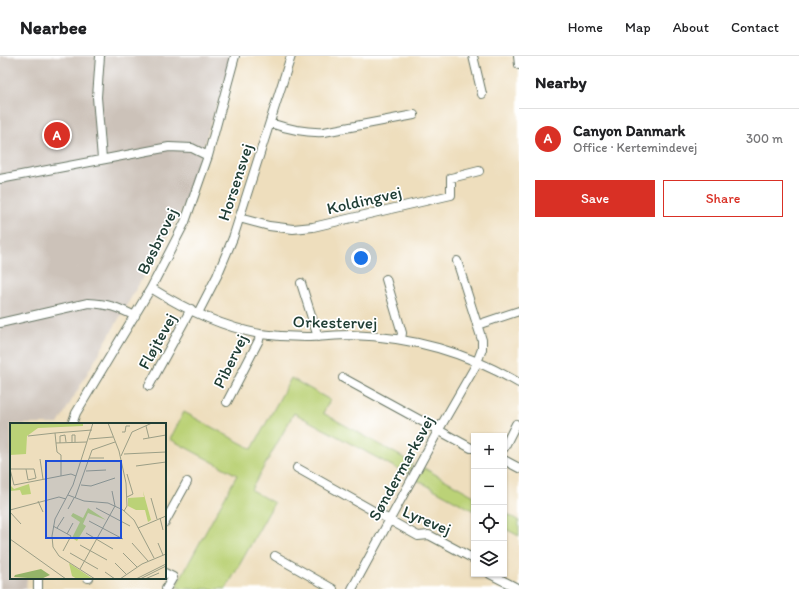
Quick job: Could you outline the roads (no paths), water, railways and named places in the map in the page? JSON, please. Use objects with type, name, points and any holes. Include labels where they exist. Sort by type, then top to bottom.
[{"type":"street","points":[[100,56],[97,97],[102,159]]},
{"type":"street","name":"Bøsbrovej","points":[[72,423],[76,413],[151,288],[185,222],[208,156],[235,56]]},
{"type":"street","name":"Horsensvej","points":[[195,311],[218,276],[239,218],[291,56]]},
{"type":"street","points":[[473,56],[482,94]]},
{"type":"street","points":[[518,56],[519,65]]},
{"type":"street","points":[[270,124],[312,133],[414,115]]},
{"type":"street","points":[[0,179],[169,147],[192,148],[208,156]]},
{"type":"street","name":"Koldingvej","points":[[239,218],[269,226],[293,229],[313,227],[451,195],[451,178],[479,171]]},
{"type":"street","name":"Søndermarksvej","points":[[352,589],[478,361],[482,349],[482,340],[457,261]]},
{"type":"street","points":[[386,279],[402,333],[402,339]]},
{"type":"street","points":[[301,283],[318,336]]},
{"type":"street","name":"Orkestervej","points":[[151,288],[195,311],[228,325],[260,334],[290,337],[350,335],[402,339],[429,345],[478,361],[519,383]]},
{"type":"street","points":[[0,323],[88,303],[102,303],[114,306],[135,316]]},
{"type":"street","name":"Fløjtevej","points":[[149,386],[195,311]]},
{"type":"street","points":[[477,325],[519,311]]},
{"type":"street","name":"Pibervej","points":[[227,402],[259,340],[260,334]]},
{"type":"street","points":[[343,378],[471,448]]},
{"type":"street","points":[[507,442],[516,424]]},
{"type":"street","points":[[507,462],[519,468]]},
{"type":"street","name":"Lyrevej","points":[[297,468],[418,536],[430,535],[471,557]]},
{"type":"street","points":[[166,520],[187,482]]},
{"type":"street","points":[[275,556],[333,589]]},
{"type":"street","points":[[166,574],[173,577],[166,589]]},
{"type":"street","points":[[496,577],[519,589]]},
{"type":"place","name":"Canyon Danmark","points":[[57,135]]}]
